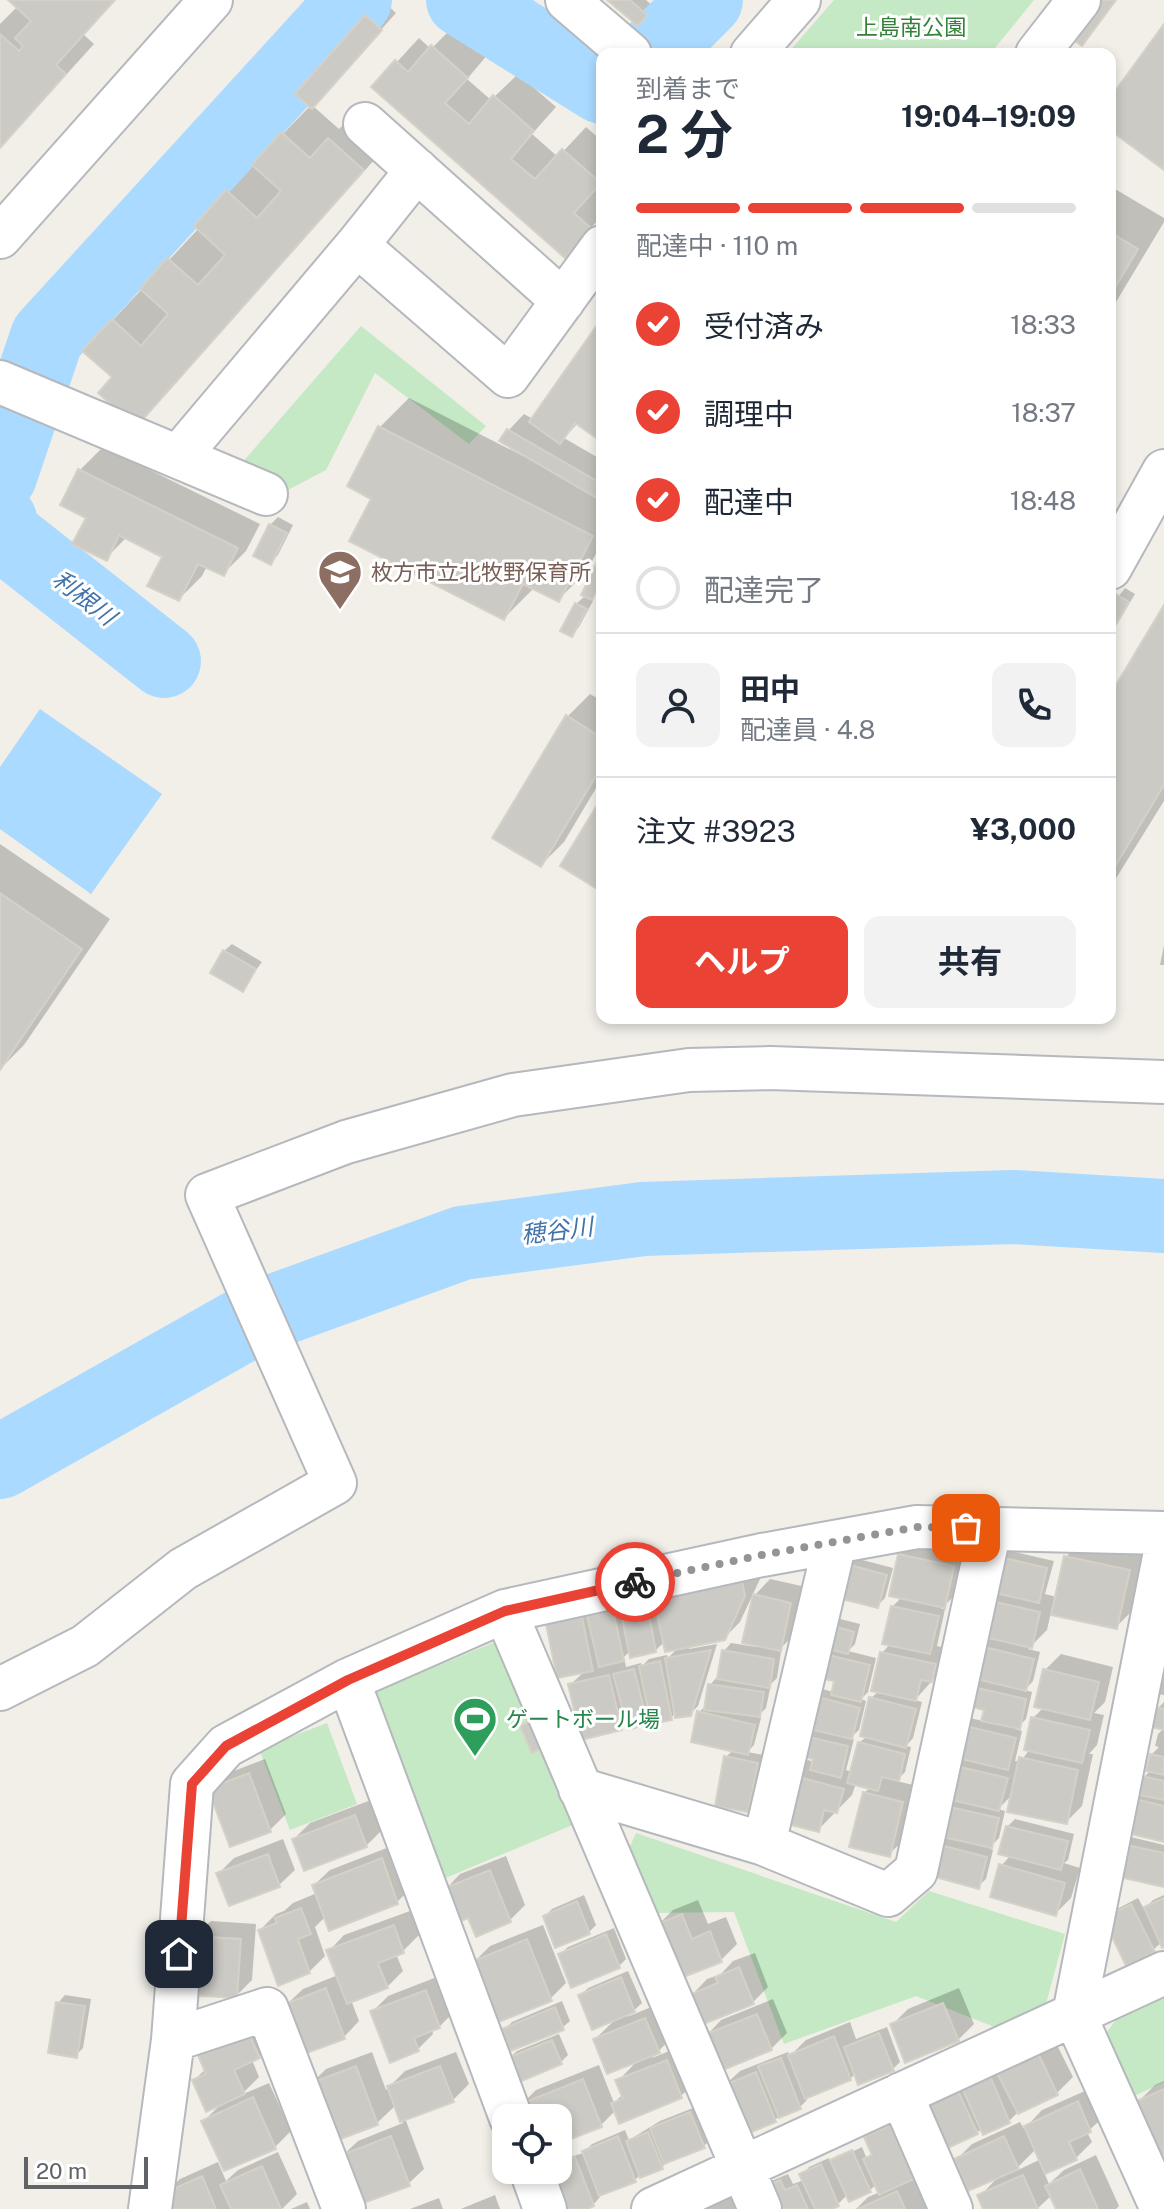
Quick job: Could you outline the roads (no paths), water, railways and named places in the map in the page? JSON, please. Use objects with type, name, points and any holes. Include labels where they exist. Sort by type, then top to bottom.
[{"type":"street","points":[[0,237],[211,0]]},
{"type":"street","points":[[567,0],[623,48]]},
{"type":"street","points":[[757,48],[799,0]]},
{"type":"street","points":[[1042,48],[1079,0]]},
{"type":"street","points":[[365,124],[563,301]]},
{"type":"street","points":[[178,457],[417,170]]},
{"type":"street","points":[[357,245],[508,376],[596,255]]},
{"type":"street","points":[[0,382],[42,397],[266,494]]},
{"type":"street","points":[[1116,557],[1164,471]]},
{"type":"street","points":[[1121,1080],[1164,1065]]},
{"type":"street","points":[[0,1689],[85,1646],[183,1569],[335,1483],[207,1195],[346,1142],[513,1095],[689,1070],[771,1068],[1164,1082]]},
{"type":"street","points":[[150,2209],[173,2040],[192,1784],[226,1746],[348,1680],[505,1611],[762,1555],[917,1527],[1164,1533]]},
{"type":"street","points":[[580,1789],[764,1844],[888,1895],[916,1871],[990,1529]]},
{"type":"street","points":[[764,1844],[835,1542]]},
{"type":"street","points":[[1162,2209],[1074,2014],[1164,1557]]},
{"type":"street","points":[[505,1611],[760,2209]]},
{"type":"street","points":[[348,1680],[506,2104]]},
{"type":"street","points":[[653,2209],[1164,1973]]},
{"type":"street","points":[[173,2040],[267,2009],[344,2209]]},
{"type":"street","points":[[901,2094],[951,2209]]},
{"type":"street","points":[[536,2184],[545,2209]]},
{"type":"water","points":[[40,709],[162,794],[91,894],[0,829],[0,767]]},
{"type":"waterway","points":[[0,476],[47,337],[355,0]]},
{"type":"waterway","points":[[463,0],[596,83]]},
{"type":"waterway","points":[[658,48],[706,0]]},
{"type":"waterway","name":"利根川","points":[[0,520],[4,535],[164,661]]},
{"type":"waterway","name":"穂谷川","points":[[0,1462],[255,1318],[462,1243],[643,1219],[1013,1207],[1164,1216]]},
{"type":"place","name":"枚方市立北牧野保育所","points":[[340,611]]},
{"type":"place","name":"ゲートボール場","points":[[475,1758]]},
{"type":"park label","name":"上島南公園","points":[[911,27]]}]
